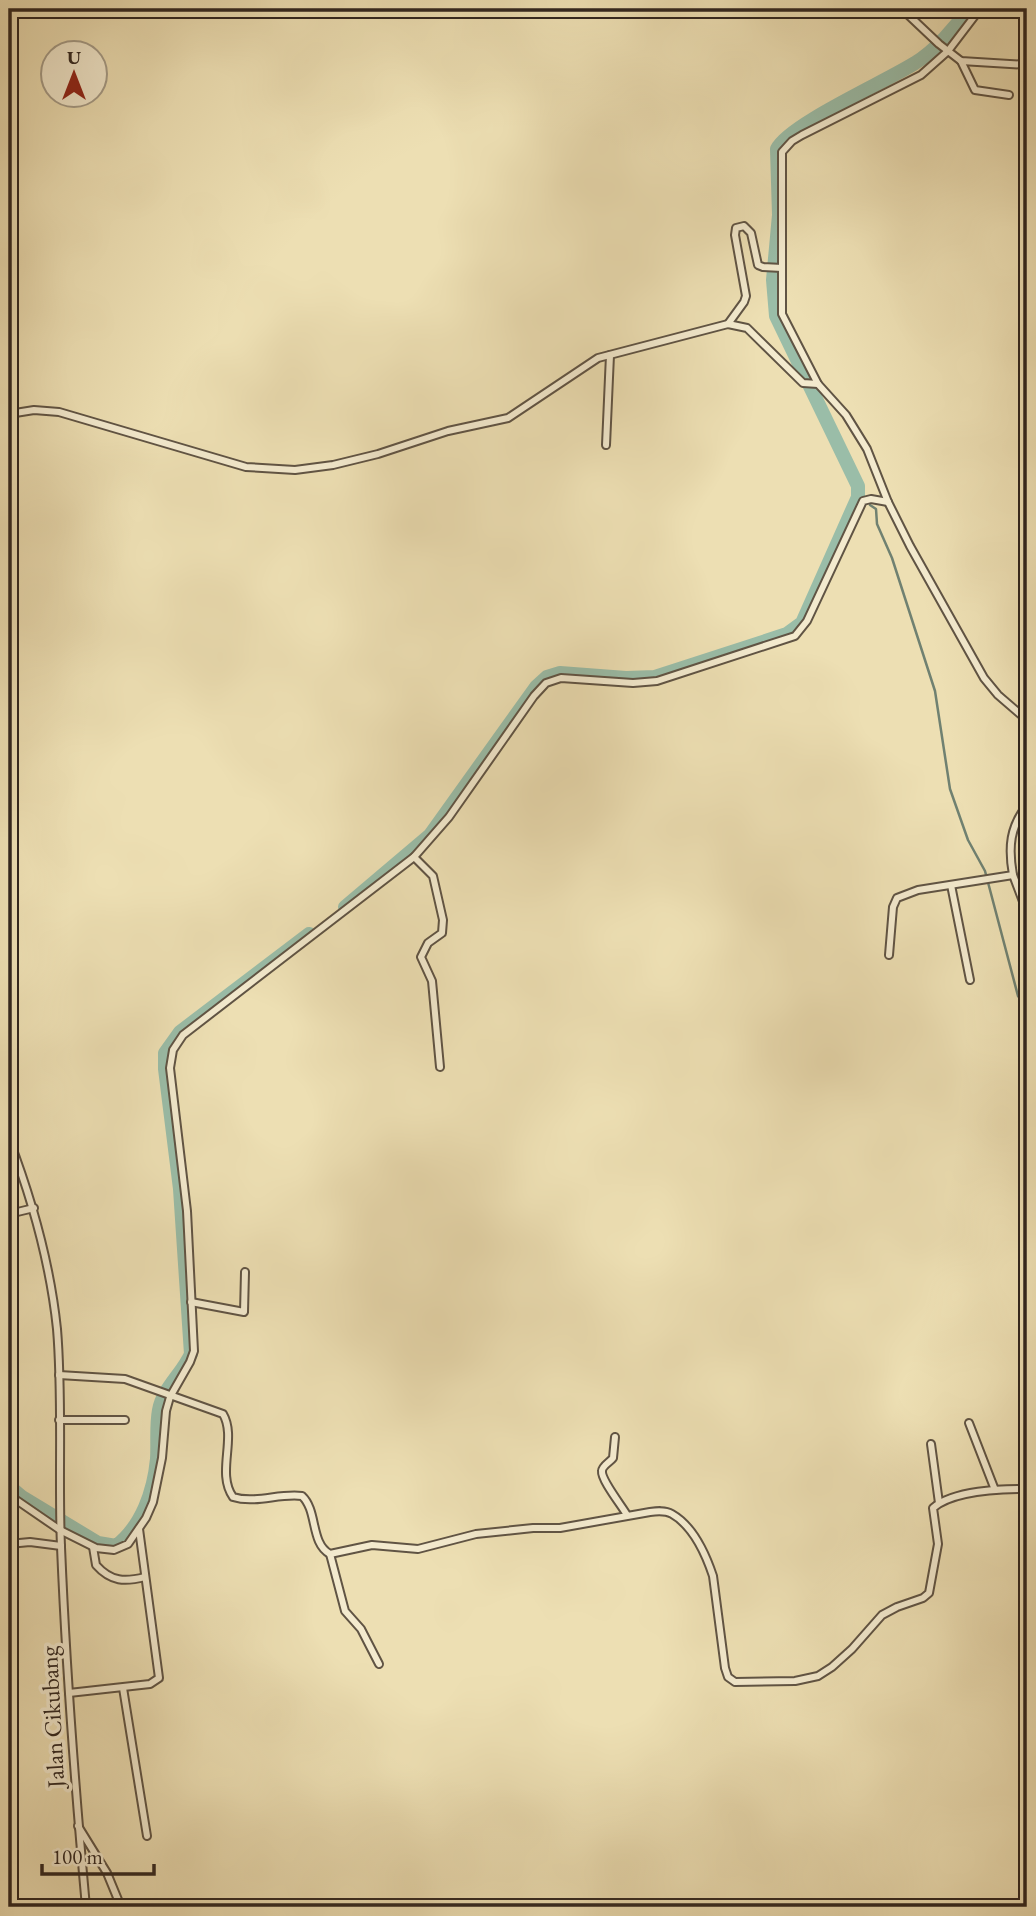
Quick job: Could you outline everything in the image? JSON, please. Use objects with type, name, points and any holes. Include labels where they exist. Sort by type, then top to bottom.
[{"type":"street","points":[[902,9],[961,61],[975,90],[1009,95]]},
{"type":"street","points":[[812,384],[783,319],[781,308],[776,268],[781,159],[787,147],[802,135],[912,80],[948,51],[980,9]]},
{"type":"street","points":[[961,61],[1027,65]]},
{"type":"street","points":[[728,324],[746,296],[734,235],[736,228],[748,228],[760,266],[776,268]]},
{"type":"street","points":[[9,414],[59,412],[246,467],[295,470],[333,465],[378,454],[449,431],[508,418],[589,362],[728,324],[737,324],[747,328],[773,355],[812,384],[846,415],[867,449],[888,502],[935,594],[990,687],[1027,720]]},
{"type":"street","points":[[606,445],[610,355]]},
{"type":"street","points":[[9,1495],[93,1547],[107,1550],[124,1547],[139,1530],[150,1510],[158,1488],[165,1395],[193,1356],[187,1211],[170,1068],[173,1050],[183,1035],[414,857],[449,817],[546,683],[561,678],[657,681],[796,636],[807,621],[863,501],[871,499],[888,502]]},
{"type":"street","points":[[1027,805],[1017,818],[1011,836],[1013,875],[1027,912]]},
{"type":"street","points":[[414,857],[433,876],[443,920],[442,933],[428,943],[421,957],[432,981],[440,1066]]},
{"type":"street","points":[[889,955],[893,907],[897,898],[918,890],[1013,875]]},
{"type":"street","points":[[951,885],[970,980]]},
{"type":"street","name":"Jalan Cikubang","points":[[9,1139],[12,1156],[34,1208],[52,1294],[59,1376],[60,1527],[69,1693],[77,1825],[86,1907]]},
{"type":"street","points":[[9,1214],[34,1208]]},
{"type":"street","points":[[191,1303],[244,1312],[245,1272]]},
{"type":"street","points":[[59,1376],[112,1377],[218,1411],[225,1417],[229,1431],[227,1474],[233,1497],[250,1500],[302,1496],[310,1508],[323,1549],[330,1554],[345,1611],[361,1629],[379,1664]]},
{"type":"street","points":[[59,1420],[125,1420]]},
{"type":"street","points":[[969,1423],[995,1490]]},
{"type":"street","points":[[615,1437],[613,1458],[602,1470],[605,1480],[627,1515]]},
{"type":"street","points":[[931,1444],[939,1503]]},
{"type":"street","points":[[330,1554],[372,1545],[418,1549],[476,1534],[560,1528],[663,1511],[673,1515],[688,1528],[705,1556],[713,1576],[726,1675],[735,1682],[775,1682],[818,1676],[852,1649],[882,1615],[926,1596],[930,1590],[938,1544],[933,1510],[939,1503],[995,1490],[1027,1489]]},
{"type":"street","points":[[69,1693],[150,1684],[159,1678],[139,1530]]},
{"type":"street","points":[[9,1544],[35,1542],[61,1546]]},
{"type":"street","points":[[93,1547],[96,1565],[111,1577],[127,1582],[145,1577]]},
{"type":"street","points":[[123,1688],[147,1836]]},
{"type":"street","points":[[77,1825],[85,1833],[107,1873],[121,1907]]},
{"type":"waterway","points":[[345,907],[430,835],[536,687],[547,677],[560,673],[626,678],[655,677],[787,634],[802,623],[858,497],[858,486],[776,316],[773,280],[779,215],[777,149],[785,139],[818,116],[922,58],[944,39],[968,9]]},
{"type":"waterway","points":[[870,505],[876,509],[877,524],[892,558],[935,691],[950,789],[968,840],[985,871],[1018,996],[1021,1000],[1027,1000]]},
{"type":"waterway","points":[[9,1486],[22,1497],[98,1543],[116,1546],[140,1518],[150,1495],[155,1471],[161,1402],[191,1354],[180,1189],[165,1053],[180,1032],[309,934]]}]
